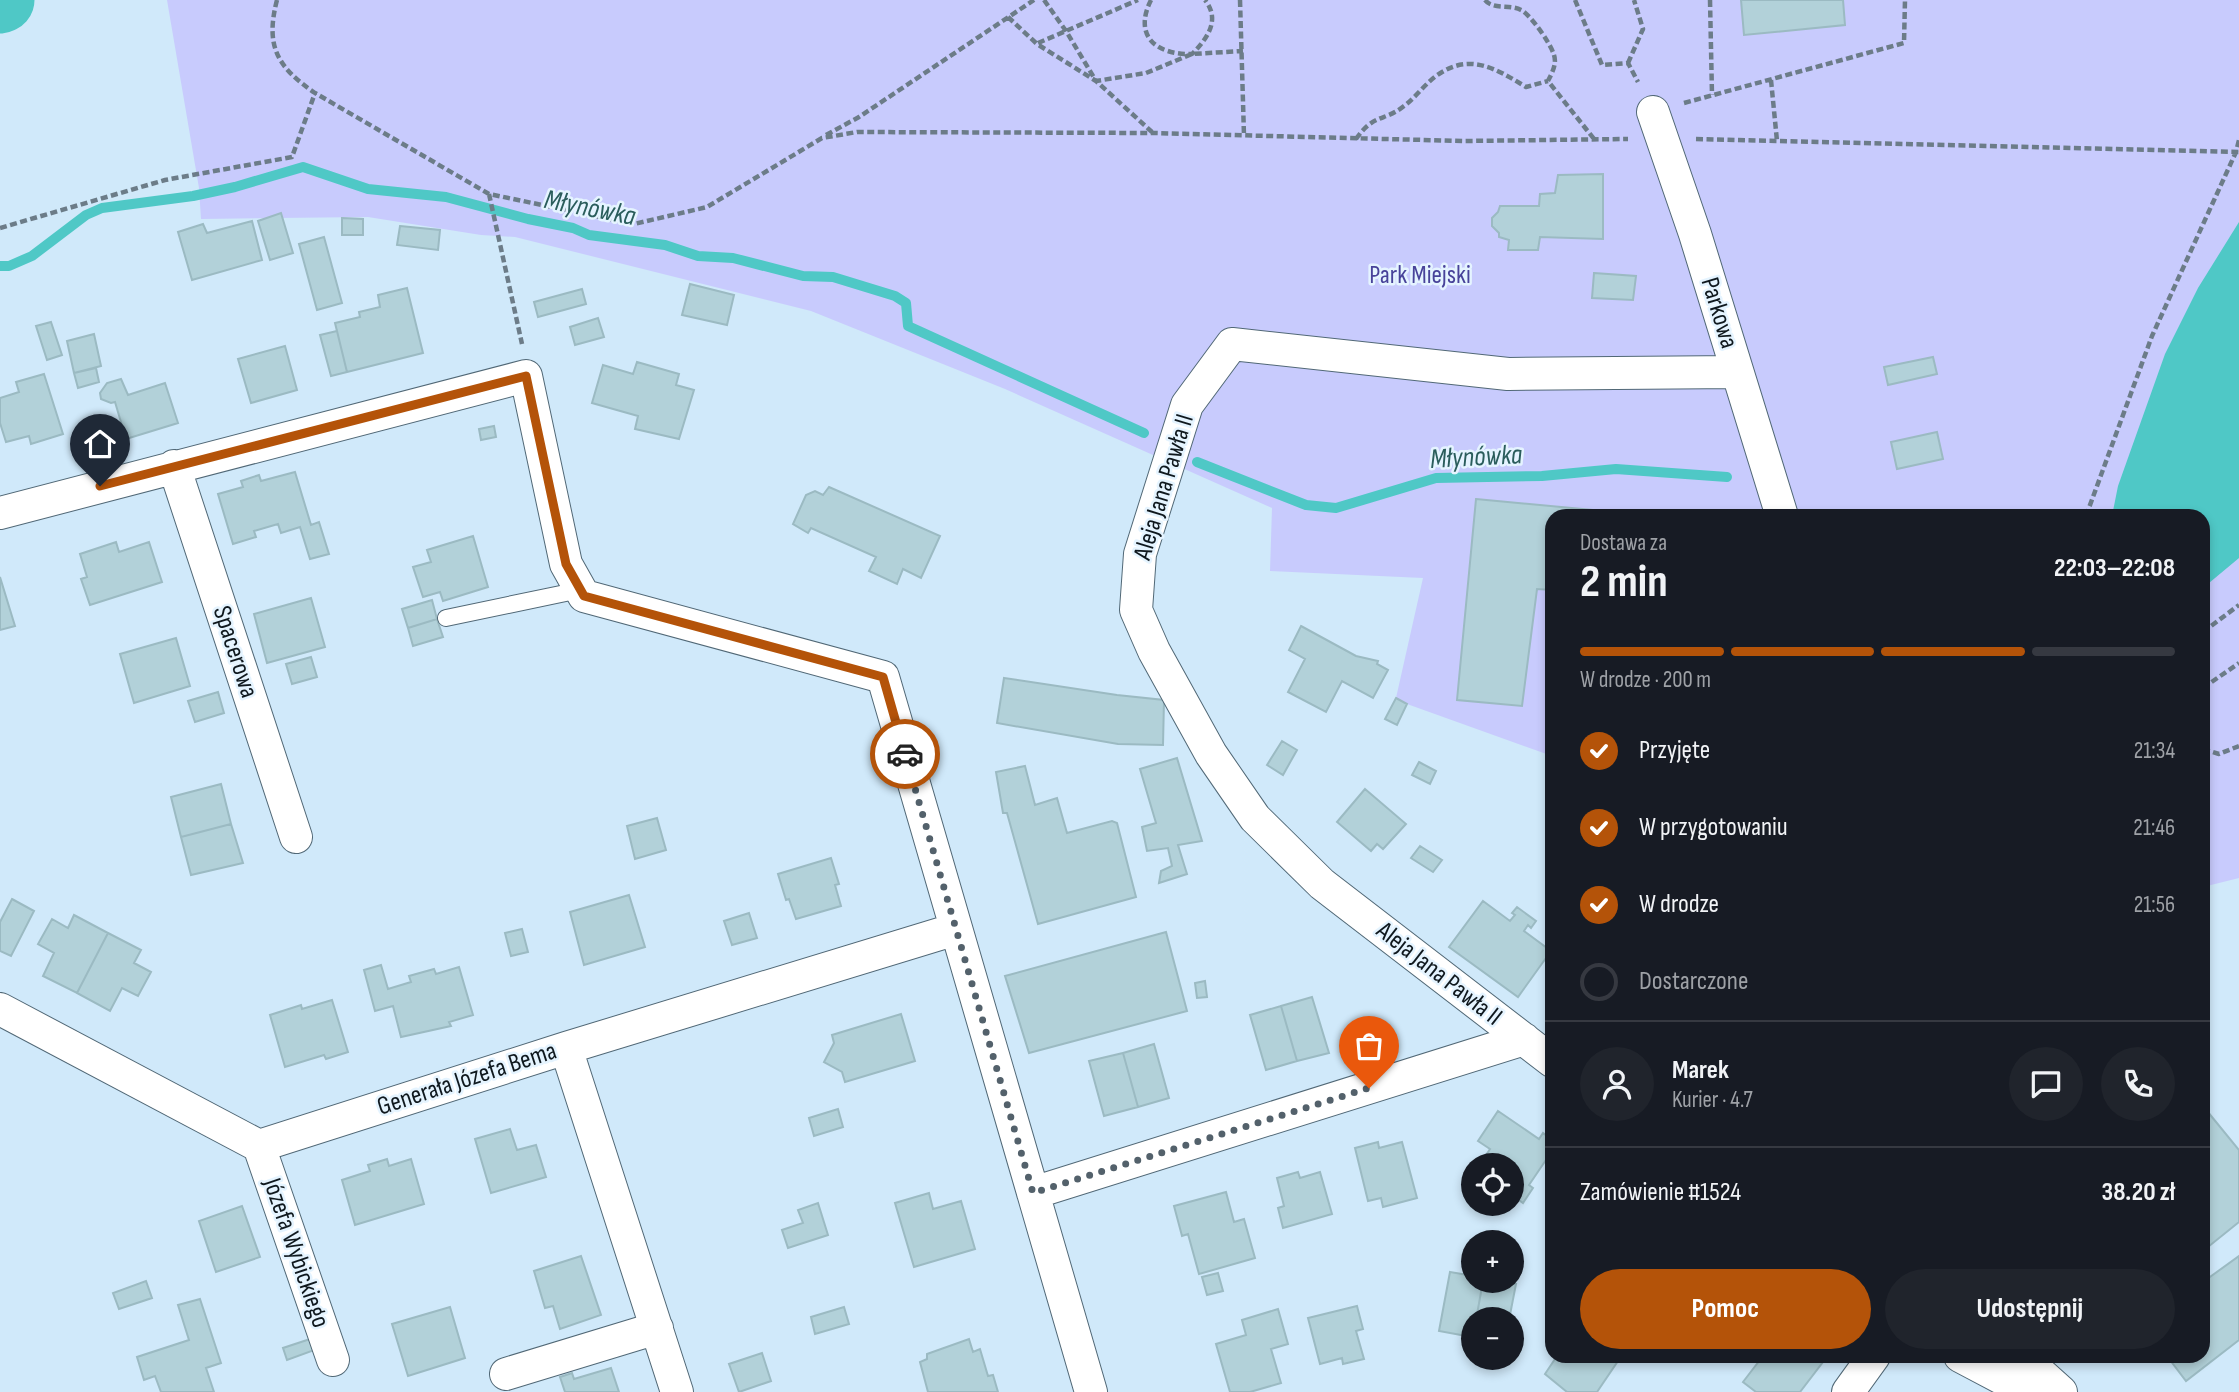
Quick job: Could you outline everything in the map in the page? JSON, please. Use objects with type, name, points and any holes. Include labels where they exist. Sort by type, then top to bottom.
[{"type":"street","name":"Parkowa","points":[[1658,125],[1695,234],[1780,509]]},
{"type":"street","name":"Aleja Jana Pawła II","points":[[1545,1056],[1322,884],[1255,818],[1211,754],[1172,688],[1136,610],[1140,554],[1187,405],[1232,344],[1508,374],[1737,372]]},
{"type":"street","points":[[0,513],[526,376],[566,564],[584,596],[883,677],[1091,1392]]},
{"type":"street","name":"Spacerowa","points":[[174,466],[296,837]]},
{"type":"street","name":"Generała Józefa Bema","points":[[259,1146],[566,1048],[956,929]]},
{"type":"street","points":[[0,1009],[259,1146]]},
{"type":"street","points":[[1033,1193],[1524,1039]]},
{"type":"street","points":[[566,1048],[677,1392]]},
{"type":"street","name":"Józefa Wybickiego","points":[[259,1146],[333,1360]]},
{"type":"street","points":[[506,1374],[657,1328]]},
{"type":"street","points":[[1848,1392],[1869,1363]]},
{"type":"street","points":[[1973,1363],[2028,1392]]},
{"type":"street","points":[[2029,1363],[2062,1392]]},
{"type":"lane","points":[[446,618],[580,590]]},
{"type":"path","points":[[277,0],[272,20],[272,45],[282,64],[298,81],[315,93],[489,194],[634,225],[707,207],[859,117],[1034,0]]},
{"type":"path","points":[[1044,0],[1096,81]]},
{"type":"path","points":[[1037,44],[1138,0]]},
{"type":"path","points":[[1151,0],[1145,13],[1145,28],[1151,42],[1162,51],[1177,55],[1243,51]]},
{"type":"path","points":[[1096,81],[1146,73],[1192,54],[1210,32],[1213,19],[1210,6],[1205,0]]},
{"type":"path","points":[[1240,0],[1244,135]]},
{"type":"path","points":[[1356,139],[1366,125],[1402,108],[1436,76],[1458,64],[1487,65],[1526,87],[1548,81],[1554,68],[1555,55],[1531,19],[1523,10],[1492,6],[1485,0]]},
{"type":"path","points":[[1575,0],[1602,65],[1628,63]]},
{"type":"path","points":[[1634,0],[1643,29],[1628,63],[1658,125]]},
{"type":"path","points":[[1710,0],[1712,96]]},
{"type":"path","points":[[822,138],[857,132],[1153,133],[1356,139],[1595,140],[1658,125],[1712,96],[1904,43],[1905,0]]},
{"type":"path","points":[[1008,17],[1037,44],[1096,81],[1153,133]]},
{"type":"path","points":[[1771,80],[1777,141]]},
{"type":"path","points":[[1548,81],[1595,140]]},
{"type":"path","points":[[0,228],[165,180],[292,157],[315,93]]},
{"type":"path","points":[[1658,125],[1777,141],[2238,152]]},
{"type":"path","points":[[2088,509],[2152,336],[2238,152],[2239,140]]},
{"type":"path","points":[[489,194],[526,376]]},
{"type":"path","points":[[2210,627],[2239,605]]},
{"type":"path","points":[[2210,683],[2239,663]]},
{"type":"path","points":[[2210,752],[2219,754],[2239,746]]},
{"type":"green space","name":"Park Miejski","points":[[167,0],[2239,0],[2239,878],[2210,885],[2210,509],[1545,509],[1545,753],[1396,698],[1423,578],[1270,571],[1272,508],[1005,389],[811,311],[515,237],[481,235],[368,217],[201,219],[199,188]]},
{"type":"shaded area","points":[[2239,222],[2239,558],[2210,582],[2210,509],[2113,509],[2118,486],[2165,354],[2198,288]]},
{"type":"building","points":[[1741,0],[1843,0],[1845,25],[1744,35]]},
{"type":"building","points":[[1603,174],[1603,239],[1540,237],[1538,250],[1508,250],[1509,240],[1499,237],[1499,233],[1492,226],[1492,218],[1500,206],[1539,206],[1540,194],[1555,193],[1558,175]]},
{"type":"building","points":[[281,213],[293,253],[270,260],[258,221]]},
{"type":"building","points":[[342,218],[363,219],[363,235],[342,235]]},
{"type":"building","points":[[252,221],[262,260],[192,280],[178,232],[203,224],[207,233]]},
{"type":"building","points":[[400,226],[440,230],[438,250],[397,245]]},
{"type":"building","points":[[324,237],[342,303],[317,310],[299,244]]},
{"type":"building","points":[[1594,273],[1636,276],[1633,300],[1592,298]]},
{"type":"building","points":[[690,284],[734,295],[727,325],[682,315]]},
{"type":"building","points":[[407,288],[423,353],[347,372],[335,323],[360,317],[359,312],[380,307],[378,295]]},
{"type":"building","points":[[582,289],[586,304],[538,317],[534,302]]},
{"type":"building","points":[[598,318],[604,337],[575,345],[570,327]]},
{"type":"building","points":[[51,322],[62,355],[47,360],[36,326]]},
{"type":"building","points":[[337,331],[347,372],[331,376],[320,335]]},
{"type":"building","points":[[94,334],[101,366],[74,373],[67,341]]},
{"type":"building","points":[[285,346],[297,390],[251,403],[238,359]]},
{"type":"building","points":[[1933,357],[1937,374],[1888,385],[1884,367]]},
{"type":"building","points":[[637,362],[679,374],[676,385],[694,390],[679,439],[635,429],[638,416],[592,403],[603,365],[633,374]]},
{"type":"building","points":[[96,368],[99,382],[78,388],[74,373]]},
{"type":"building","points":[[44,374],[63,434],[31,444],[29,436],[6,442],[0,423],[0,398],[19,392],[16,382]]},
{"type":"building","points":[[121,379],[128,395],[165,383],[178,423],[126,439],[115,402],[101,399],[100,393],[107,383]]},
{"type":"building","points":[[494,426],[496,437],[481,440],[479,429]]},
{"type":"building","points":[[1937,432],[1943,459],[1897,469],[1891,442]]},
{"type":"building","points":[[295,472],[311,525],[319,522],[329,554],[310,559],[300,527],[281,533],[278,524],[254,531],[256,537],[233,544],[218,494],[243,487],[241,481],[259,475],[261,481]]},
{"type":"building","points":[[829,487],[940,536],[921,578],[903,569],[897,584],[869,571],[876,557],[811,528],[808,533],[793,524],[806,495],[815,491],[823,495]]},
{"type":"building","points":[[1476,499],[1582,509],[1545,509],[1545,590],[1537,589],[1522,706],[1457,700]]},
{"type":"building","points":[[473,536],[488,587],[443,601],[440,592],[423,597],[413,567],[431,562],[427,550]]},
{"type":"building","points":[[116,542],[119,552],[149,542],[162,582],[90,605],[81,579],[87,577],[80,554]]},
{"type":"building","points":[[0,577],[15,626],[0,630]]},
{"type":"building","points":[[311,598],[325,647],[267,663],[254,614]]},
{"type":"building","points":[[432,600],[437,619],[408,628],[402,609]]},
{"type":"building","points":[[437,619],[443,637],[413,646],[408,628]]},
{"type":"building","points":[[1301,626],[1356,656],[1378,661],[1377,664],[1388,670],[1373,698],[1342,681],[1326,712],[1288,692],[1305,659],[1289,650]]},
{"type":"building","points":[[176,638],[190,686],[134,703],[120,654]]},
{"type":"building","points":[[311,657],[317,677],[292,684],[286,664]]},
{"type":"building","points":[[1004,678],[1164,700],[1163,745],[1118,744],[997,723]]},
{"type":"building","points":[[218,692],[224,713],[195,722],[188,701]]},
{"type":"building","points":[[1396,698],[1407,704],[1397,725],[1385,719]]},
{"type":"building","points":[[1282,741],[1297,750],[1283,775],[1267,765]]},
{"type":"building","points":[[1177,758],[1202,841],[1178,845],[1187,874],[1159,883],[1161,871],[1172,866],[1168,848],[1147,851],[1142,827],[1156,823],[1140,769]]},
{"type":"building","points":[[1419,762],[1436,771],[1430,784],[1412,775]]},
{"type":"building","points":[[1025,766],[1035,805],[1057,798],[1067,833],[1112,821],[1117,823],[1136,897],[1038,924],[1007,813],[1003,813],[996,772]]},
{"type":"building","points":[[221,784],[231,824],[181,837],[171,797]]},
{"type":"building","points":[[1365,789],[1406,824],[1383,849],[1377,844],[1371,851],[1337,822]]},
{"type":"building","points":[[657,818],[666,850],[635,859],[627,826]]},
{"type":"building","points":[[231,824],[243,863],[191,875],[181,837]]},
{"type":"building","points":[[1420,846],[1442,860],[1433,872],[1411,858]]},
{"type":"building","points":[[831,858],[839,884],[835,885],[841,906],[796,919],[789,899],[786,900],[778,874]]},
{"type":"building","points":[[629,895],[645,947],[584,965],[570,912]]},
{"type":"building","points":[[12,899],[34,911],[11,956],[0,951],[0,922]]},
{"type":"building","points":[[1483,901],[1510,921],[1517,907],[1536,921],[1531,928],[1528,925],[1524,931],[1545,947],[1545,959],[1518,997],[1449,947]]},
{"type":"building","points":[[749,913],[757,938],[732,945],[724,921]]},
{"type":"building","points":[[74,915],[108,933],[77,993],[43,976],[54,953],[38,944],[52,919],[68,928]]},
{"type":"building","points":[[522,929],[528,952],[511,956],[505,933]]},
{"type":"building","points":[[1166,932],[1187,1011],[1029,1053],[1005,976]]},
{"type":"building","points":[[108,933],[141,950],[134,963],[151,972],[138,996],[122,988],[110,1011],[77,993]]},
{"type":"building","points":[[381,965],[388,989],[411,982],[409,976],[434,969],[436,974],[459,967],[473,1015],[449,1022],[451,1026],[401,1037],[393,1006],[375,1011],[364,970]]},
{"type":"building","points":[[1205,981],[1207,997],[1197,998],[1195,983]]},
{"type":"building","points":[[1312,997],[1329,1053],[1297,1061],[1281,1006]]},
{"type":"building","points":[[332,1000],[348,1052],[326,1059],[324,1055],[285,1067],[270,1015],[301,1005],[302,1009]]},
{"type":"building","points":[[1281,1006],[1297,1061],[1266,1070],[1250,1015]]},
{"type":"building","points":[[901,1014],[915,1061],[845,1082],[842,1072],[824,1062],[834,1043],[832,1035]]},
{"type":"building","points":[[1154,1044],[1169,1098],[1138,1107],[1123,1053]]},
{"type":"building","points":[[1123,1053],[1138,1107],[1104,1116],[1089,1061]]},
{"type":"building","points":[[838,1109],[843,1127],[814,1136],[809,1118]]},
{"type":"building","points":[[1498,1111],[1539,1139],[1543,1133],[1545,1135],[1545,1161],[1529,1185],[1533,1188],[1524,1202],[1524,1153],[1487,1153],[1490,1149],[1478,1141]]},
{"type":"building","points":[[2210,1115],[2239,1150],[2239,1222],[2210,1245]]},
{"type":"building","points":[[510,1129],[517,1150],[536,1145],[546,1177],[491,1193],[475,1139]]},
{"type":"building","points":[[1378,1142],[1379,1148],[1402,1142],[1417,1198],[1383,1207],[1381,1198],[1368,1201],[1355,1148]]},
{"type":"building","points":[[387,1159],[389,1166],[411,1159],[424,1204],[355,1225],[342,1180],[370,1171],[368,1165]]},
{"type":"building","points":[[1298,1172],[1300,1178],[1320,1172],[1332,1214],[1283,1228],[1278,1208],[1284,1206],[1277,1178]]},
{"type":"building","points":[[1226,1192],[1234,1222],[1244,1219],[1255,1258],[1199,1274],[1188,1234],[1182,1236],[1174,1206]]},
{"type":"building","points":[[929,1193],[933,1209],[961,1201],[975,1249],[914,1267],[895,1203]]},
{"type":"building","points":[[818,1203],[828,1235],[788,1248],[782,1230],[803,1223],[798,1210]]},
{"type":"building","points":[[242,1206],[260,1257],[216,1272],[199,1221]]},
{"type":"building","points":[[581,1256],[601,1315],[560,1329],[553,1306],[545,1308],[534,1271]]},
{"type":"building","points":[[2239,1256],[2239,1340],[2210,1362],[2210,1277]]},
{"type":"building","points":[[1450,1272],[1461,1274],[1461,1293],[1481,1293],[1478,1307],[1461,1307],[1461,1335],[1439,1331]]},
{"type":"building","points":[[1218,1273],[1223,1291],[1207,1295],[1202,1277]]},
{"type":"building","points":[[146,1281],[152,1298],[119,1309],[113,1293]]},
{"type":"building","points":[[1481,1293],[1514,1293],[1512,1307],[1478,1307]]},
{"type":"building","points":[[200,1299],[221,1363],[206,1368],[214,1392],[161,1392],[155,1376],[144,1380],[137,1357],[189,1340],[178,1305]]},
{"type":"building","points":[[1357,1306],[1363,1329],[1356,1331],[1364,1359],[1343,1364],[1342,1358],[1320,1364],[1308,1318]]},
{"type":"building","points":[[450,1307],[465,1358],[408,1376],[392,1324]]},
{"type":"building","points":[[844,1307],[849,1324],[815,1334],[811,1317]]},
{"type":"building","points":[[1278,1309],[1288,1344],[1271,1349],[1281,1383],[1250,1392],[1230,1392],[1216,1344],[1246,1335],[1242,1320]]},
{"type":"building","points":[[316,1337],[320,1348],[287,1360],[283,1348]]},
{"type":"building","points":[[969,1339],[973,1352],[980,1349],[988,1376],[993,1375],[998,1392],[928,1392],[920,1362],[927,1359],[927,1354]]},
{"type":"building","points":[[762,1353],[771,1381],[739,1392],[729,1364]]},
{"type":"building","points":[[1552,1363],[1617,1363],[1597,1392],[1567,1392],[1545,1374]]},
{"type":"building","points":[[1758,1363],[1822,1363],[1800,1392],[1756,1392],[1743,1382]]},
{"type":"building","points":[[2172,1363],[2209,1363],[2186,1381]]},
{"type":"building","points":[[611,1368],[619,1392],[565,1392],[560,1377],[572,1373],[574,1379]]},
{"type":"waterway","name":"Młynówka","points":[[0,266],[9,266],[32,256],[86,215],[102,208],[193,196],[303,167],[368,189],[446,197],[573,228],[589,235],[665,245],[698,256],[733,258],[803,276],[833,277],[895,296],[906,303],[908,326],[1144,433]]},
{"type":"waterway","name":"Młynówka","points":[[1197,462],[1306,505],[1336,508],[1436,478],[1542,476],[1616,469],[1727,477]]},
{"type":"way so far","points":[[905,754],[1033,1193],[1369,1088]]},
{"type":"route","points":[[100,486],[526,376],[566,564],[584,596],[883,677],[905,754]]}]
